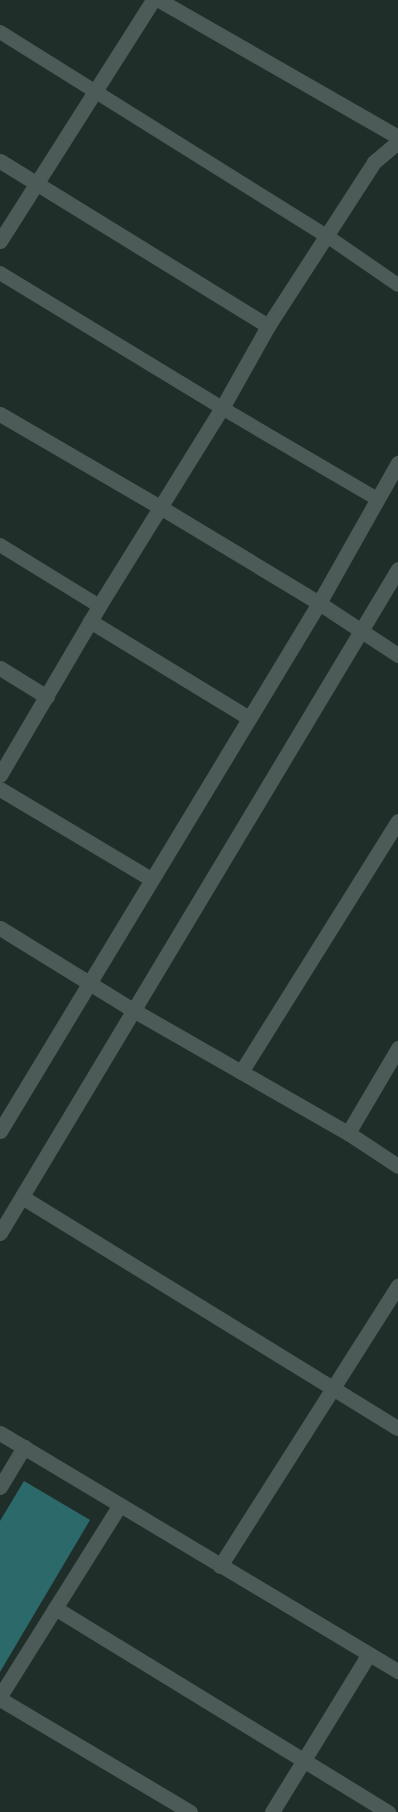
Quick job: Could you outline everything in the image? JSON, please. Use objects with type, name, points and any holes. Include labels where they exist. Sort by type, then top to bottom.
[{"type":"street","points":[[0,241],[153,0]]},
{"type":"street","points":[[160,0],[398,137]]},
{"type":"street","points":[[0,775],[99,606],[222,408],[268,326],[374,162],[398,142]]},
{"type":"street","points":[[0,161],[268,326]]},
{"type":"street","points":[[0,414],[319,603],[398,655]]},
{"type":"street","points":[[0,1131],[319,603],[398,463]]},
{"type":"street","points":[[0,1233],[398,569]]},
{"type":"street","points":[[90,621],[249,718]]},
{"type":"street","points":[[0,668],[47,697]]},
{"type":"street","points":[[0,789],[151,879]]},
{"type":"street","points":[[241,1072],[398,821]]},
{"type":"street","points":[[0,928],[133,1010],[348,1133],[398,1166]]},
{"type":"street","points":[[348,1133],[398,1048]]},
{"type":"street","points":[[22,1197],[398,1428]]},
{"type":"street","points":[[220,1566],[332,1386],[398,1286]]},
{"type":"street","points":[[0,1433],[119,1506],[398,1671]]},
{"type":"street","points":[[0,1487],[24,1447]]},
{"type":"street","points":[[119,1506],[0,1698],[190,1812]]},
{"type":"street","points":[[55,1608],[388,1812]]},
{"type":"street","points":[[272,1812],[369,1654]]},
{"type":"lane","points":[[0,32],[96,90],[327,236],[398,284]]},
{"type":"lane","points":[[0,273],[222,408],[378,499]]},
{"type":"lane","points":[[0,545],[99,606]]},
{"type":"building","points":[[24,1481],[90,1520],[0,1672],[0,1521]]}]
